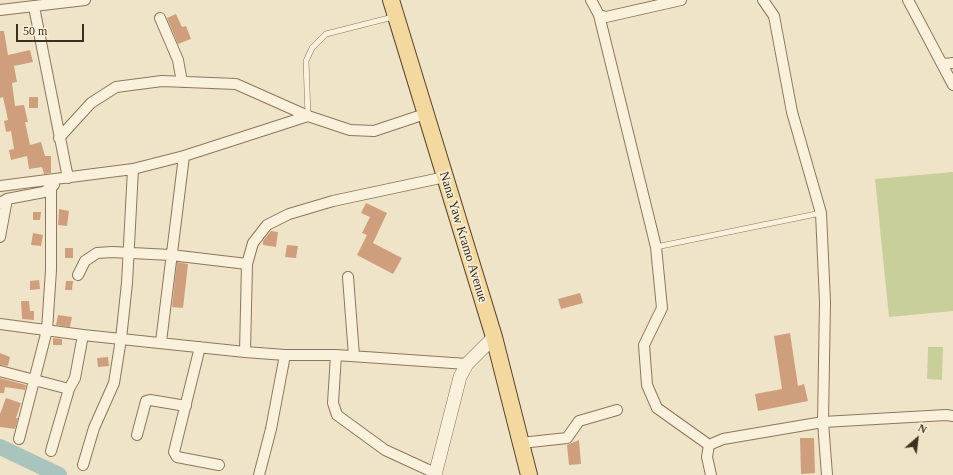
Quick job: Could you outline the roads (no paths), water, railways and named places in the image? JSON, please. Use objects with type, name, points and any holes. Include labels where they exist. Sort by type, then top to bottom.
[{"type":"main road","name":"Nana Yaw Kramo Avenue","points":[[392,0],[444,177],[494,337],[530,475]]},
{"type":"street","points":[[0,10],[85,0]]},
{"type":"street","points":[[591,0],[599,15],[656,247],[662,308],[644,345],[647,385],[657,408],[709,445]]},
{"type":"street","points":[[599,15],[606,17],[616,16],[681,0]]},
{"type":"street","points":[[763,0],[774,16],[792,112],[820,213],[826,302],[823,422],[827,475]]},
{"type":"street","points":[[908,0],[948,63],[953,85]]},
{"type":"street","points":[[34,7],[59,138],[64,178]]},
{"type":"street","points":[[160,18],[178,60],[182,82]]},
{"type":"street","points":[[59,138],[91,103],[116,87],[162,81],[236,84],[308,116],[350,130],[374,131],[425,114]]},
{"type":"street","points":[[0,186],[133,169],[184,156],[308,116]]},
{"type":"street","points":[[160,342],[184,156]]},
{"type":"street","points":[[83,465],[94,428],[114,383],[121,339],[133,169]]},
{"type":"street","points":[[245,352],[247,264],[253,243],[268,225],[289,214],[333,201],[444,177]]},
{"type":"street","points":[[0,237],[3,201],[44,192],[64,178]]},
{"type":"street","points":[[19,439],[47,330],[51,270],[51,188]]},
{"type":"street","points":[[78,275],[85,261],[97,253],[128,252],[171,254],[247,264]]},
{"type":"street","points":[[348,277],[354,356]]},
{"type":"street","points":[[0,324],[83,335],[245,352],[285,355],[336,355],[467,364]]},
{"type":"street","points":[[52,452],[69,389],[76,378],[83,335]]},
{"type":"street","points":[[336,355],[334,403],[337,415],[385,450],[435,474],[456,388],[467,364],[494,337]]},
{"type":"street","points":[[200,347],[174,452],[177,457],[219,465]]},
{"type":"street","points":[[259,475],[271,429],[285,355]]},
{"type":"street","points":[[0,371],[69,389]]},
{"type":"street","points":[[137,435],[146,401],[150,400],[186,406]]},
{"type":"street","points":[[521,443],[567,438],[579,421],[617,410]]},
{"type":"street","points":[[709,445],[723,439],[823,422],[946,415],[953,416]]},
{"type":"street","points":[[709,445],[707,457],[711,475]]},
{"type":"lane","points":[[308,116],[306,62],[312,48],[326,34],[396,17]]},
{"type":"lane","points":[[656,247],[820,213]]},
{"type":"waterway","points":[[0,447],[59,475]]}]
